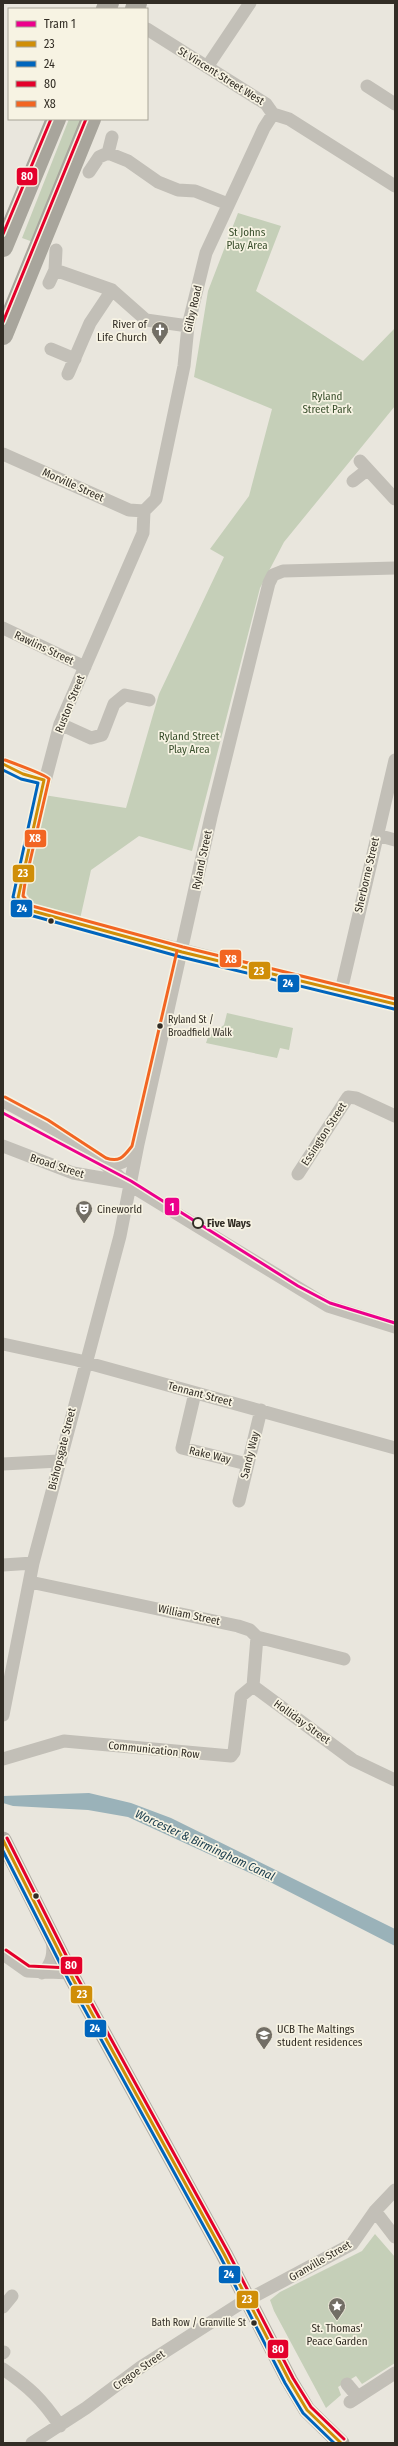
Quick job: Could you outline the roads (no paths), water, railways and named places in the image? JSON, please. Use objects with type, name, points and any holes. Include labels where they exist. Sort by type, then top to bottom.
[{"type":"highway","points":[[3,247],[56,120]]},
{"type":"highway","points":[[3,335],[91,120]]},
{"type":"main road","points":[[3,1840],[70,1973],[307,2410],[341,2443]]},
{"type":"street","points":[[207,67],[250,3]]},
{"type":"street","name":"St Vincent Street West","points":[[148,31],[266,104],[273,114],[289,119],[395,186]]},
{"type":"street","points":[[367,86],[395,104]]},
{"type":"street","name":"Gilby Road","points":[[144,511],[156,499],[172,430],[184,366],[188,326],[206,253],[264,128],[273,114]]},
{"type":"street","points":[[108,153],[112,137]]},
{"type":"street","points":[[89,172],[99,157],[108,153],[128,162],[158,182],[178,190],[195,191],[228,204]]},
{"type":"street","points":[[49,282],[55,270],[56,250]]},
{"type":"street","points":[[55,270],[112,290],[146,320],[188,326]]},
{"type":"street","points":[[68,374],[76,359],[90,323],[112,290]]},
{"type":"street","points":[[50,349],[76,359]]},
{"type":"street","name":"Morville Street","points":[[3,454],[129,510],[144,511]]},
{"type":"street","points":[[353,481],[364,466],[395,499]]},
{"type":"street","name":"Ruston Street","points":[[144,511],[143,533],[60,724],[44,780],[20,882],[18,898],[22,905],[29,910],[182,952]]},
{"type":"street","name":"Ryland Street","points":[[123,1183],[137,1148],[182,952],[214,802],[268,583],[273,575],[284,571],[395,568]]},
{"type":"street","name":"Rawlins Street","points":[[3,628],[85,667]]},
{"type":"street","points":[[60,724],[91,738],[102,734],[114,704],[125,695],[149,700]]},
{"type":"street","name":"Sherborne Street","points":[[341,991],[395,760]]},
{"type":"street","points":[[3,764],[23,774],[44,780]]},
{"type":"street","points":[[377,835],[395,840]]},
{"type":"street","points":[[182,952],[395,1004]]},
{"type":"street","name":"Essington Street","points":[[298,1174],[348,1097],[356,1098],[395,1116]]},
{"type":"street","name":"Broad Street","points":[[3,1101],[46,1124],[104,1162],[123,1183],[328,1306],[395,1327]]},
{"type":"street","name":"Broad Street","points":[[3,1146],[73,1173],[123,1183]]},
{"type":"street","points":[[104,1162],[114,1166],[125,1163],[137,1148]]},
{"type":"street","name":"Bishopsgate Street","points":[[3,1715],[33,1563],[84,1363],[120,1236],[123,1183]]},
{"type":"street","name":"Tennant Street","points":[[3,1344],[84,1363],[261,1410],[395,1448]]},
{"type":"street","name":"Rake Way","points":[[194,1393],[182,1448],[247,1464]]},
{"type":"street","name":"Sandy Way","points":[[239,1500],[261,1410]]},
{"type":"street","points":[[3,1464],[59,1461]]},
{"type":"street","points":[[3,1565],[33,1563]]},
{"type":"street","name":"William Street","points":[[30,1582],[238,1626],[250,1630],[257,1637],[344,1659]]},
{"type":"street","points":[[253,1686],[257,1637]]},
{"type":"street","name":"Communication Row","points":[[3,1758],[64,1741],[231,1756],[234,1752],[241,1696],[253,1686]]},
{"type":"street","name":"Holliday Street","points":[[253,1686],[353,1760],[395,1780]]},
{"type":"street","points":[[42,1973],[48,1968],[54,1952],[51,1935]]},
{"type":"street","points":[[3,1954],[27,1971],[42,1973],[70,1973]]},
{"type":"street","name":"Granville Street","points":[[248,2299],[352,2244],[375,2211],[395,2190]]},
{"type":"street","points":[[375,2211],[395,2237]]},
{"type":"street","points":[[3,2307],[12,2296]]},
{"type":"street","name":"Cregoe Street","points":[[32,2443],[60,2426],[141,2367],[248,2299]]},
{"type":"street","points":[[3,2369],[26,2384],[45,2403],[60,2426]]},
{"type":"street","points":[[347,2384],[353,2399],[395,2373]]},
{"type":"water","name":"Worcester & Birmingham Canal","points":[[89,1793],[131,1803],[171,1818],[395,1929],[395,1946],[272,1883],[128,1817],[88,1810],[13,1806],[3,1803],[3,1796]]},
{"type":"tram line","name":"1","points":[[3,1113],[131,1181],[298,1286],[330,1303],[395,1323]]},
{"type":"place","name":"River of Life Church","points":[[160,345]]},
{"type":"place","name":"Ryland St / Broadfield Walk","points":[[160,1026]]},
{"type":"place","name":"Five Ways","points":[[198,1223]]},
{"type":"place","name":"Cineworld","points":[[84,1224]]},
{"type":"place","name":"UCB The Maltings student residences","points":[[264,2050]]},
{"type":"place","name":"St. Thomas' Peace Garden","points":[[337,2321]]},
{"type":"place","name":"Bath Row / Granville St","points":[[254,2323]]},
{"type":"park label","name":"St Johns Play Area","points":[[247,238]]},
{"type":"park label","name":"Ryland Street Park","points":[[327,402]]},
{"type":"park label","name":"Ryland Street Play Area","points":[[189,742]]}]
